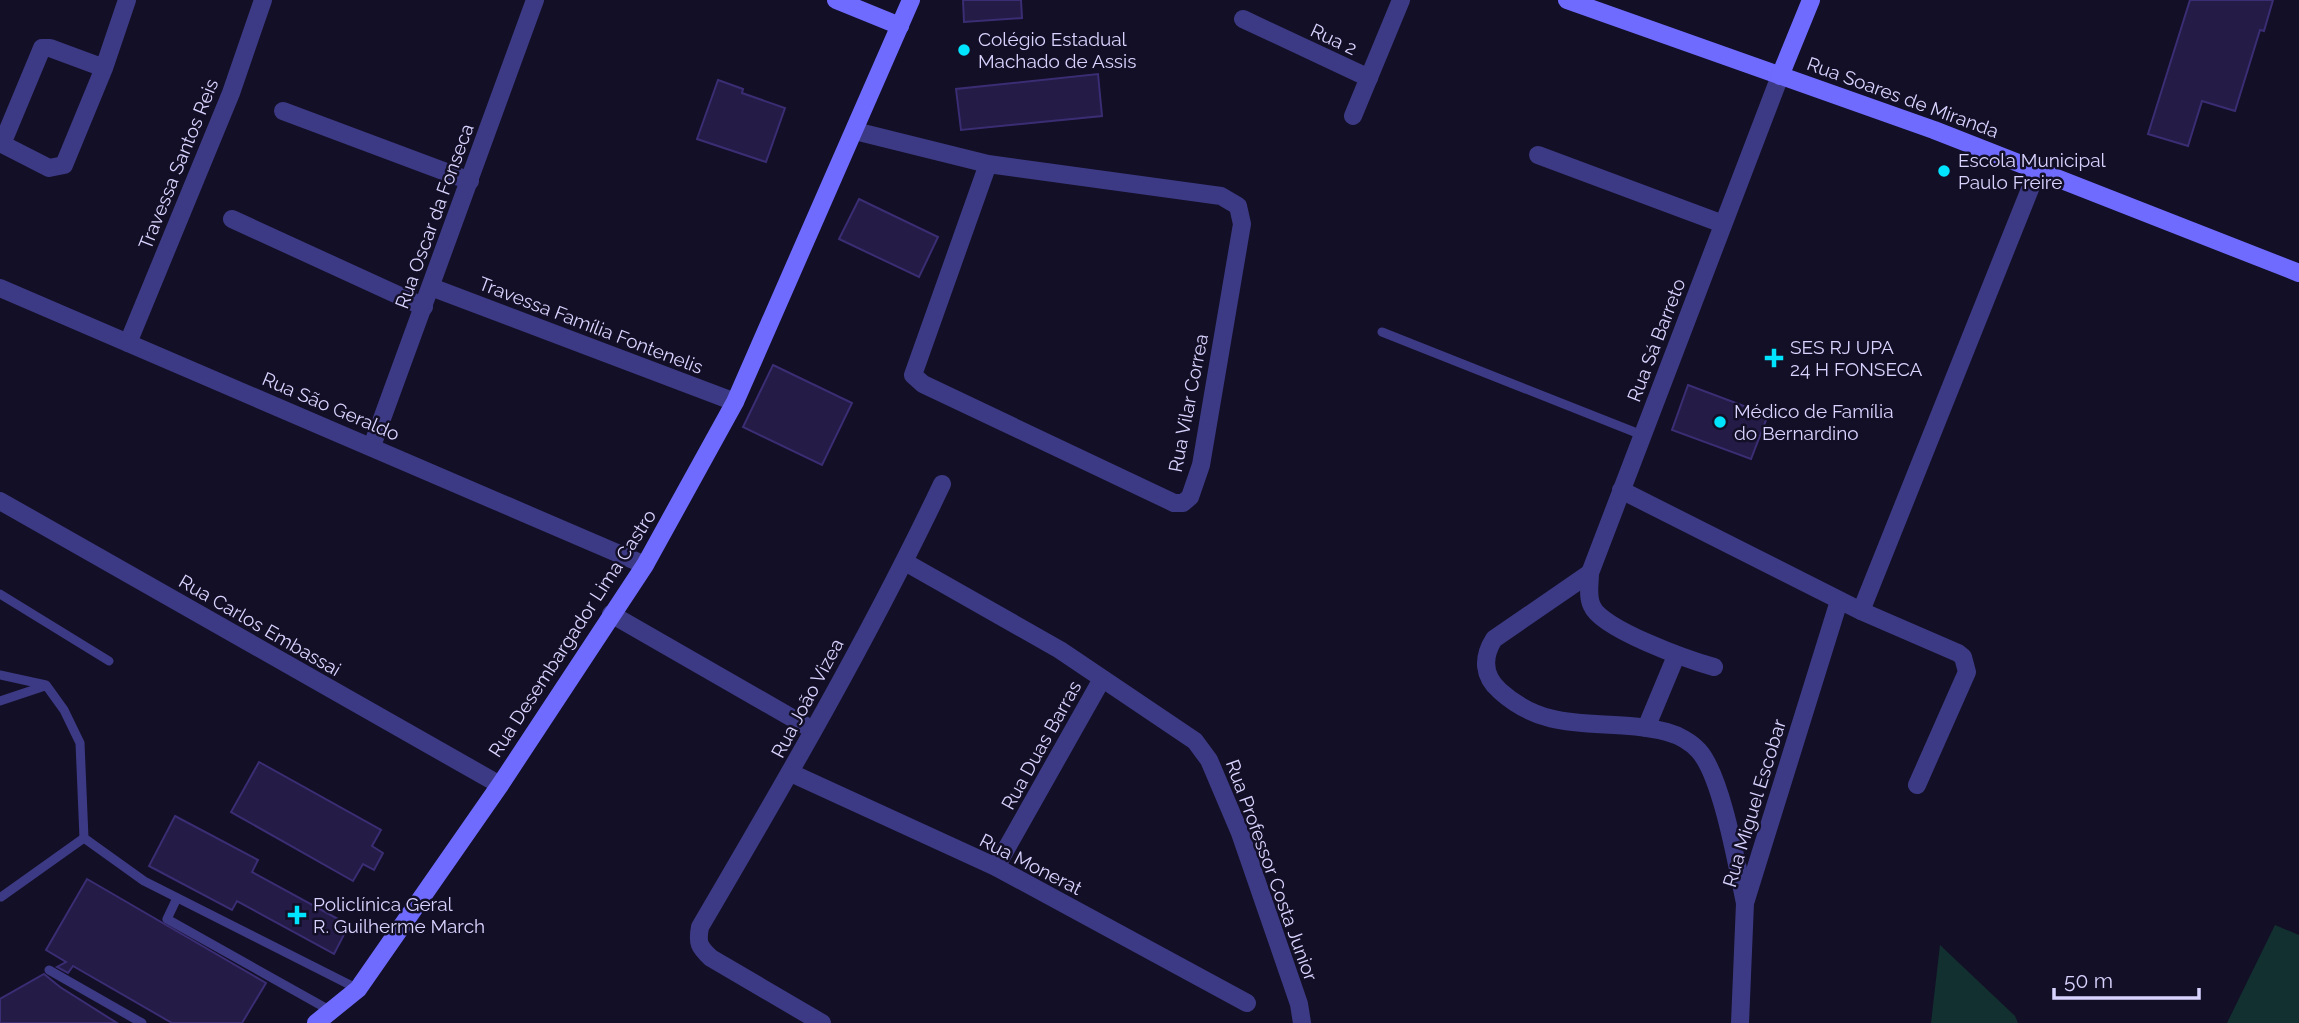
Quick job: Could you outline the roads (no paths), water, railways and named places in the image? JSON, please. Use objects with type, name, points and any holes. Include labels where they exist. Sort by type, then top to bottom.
[{"type":"main road","points":[[836,0],[900,26]]},
{"type":"main road","name":"Rua Desembargador Lima Castro","points":[[316,1023],[358,989],[500,785],[645,565],[735,402],[911,0]]},
{"type":"main road","name":"Rua Soares de Miranda","points":[[1567,0],[2038,169],[2299,273]]},
{"type":"main road","name":"Rua Sá Barreto","points":[[1780,76],[1811,0]]},
{"type":"street","points":[[104,68],[50,48],[43,48],[2,144],[49,168],[64,165],[104,68],[127,0]]},
{"type":"street","name":"Travessa Santos Reis","points":[[128,343],[231,93],[262,0]]},
{"type":"street","name":"Rua Oscar da Fonseca","points":[[372,446],[535,0]]},
{"type":"street","points":[[1353,116],[1401,0]]},
{"type":"street","name":"Rua 2","points":[[1243,19],[1369,78]]},
{"type":"street","name":"Rua Sá Barreto","points":[[1714,667],[1676,656],[1602,618],[1592,608],[1590,573],[1780,76]]},
{"type":"street","points":[[284,111],[470,181]]},
{"type":"street","name":"Rua Vilar Correa","points":[[855,131],[988,164],[1221,196],[1238,206],[1242,224],[1201,465],[1189,497],[1183,503],[1174,503],[923,384],[913,375],[912,369],[988,164]]},
{"type":"street","points":[[1538,155],[1723,224]]},
{"type":"street","points":[[1861,611],[2038,169]]},
{"type":"street","points":[[232,219],[424,307]]},
{"type":"street","name":"Travessa Família Fontenelis","points":[[431,287],[735,402]]},
{"type":"street","name":"Rua São Geraldo","points":[[0,288],[645,565]]},
{"type":"street","name":"Rua João Vizea","points":[[822,1023],[711,958],[697,940],[700,927],[790,773],[905,562],[942,484]]},
{"type":"street","points":[[1620,490],[1839,601],[1958,653],[1966,664],[1967,672],[1917,785]]},
{"type":"street","name":"Rua Carlos Embassai","points":[[0,500],[500,785]]},
{"type":"street","name":"Rua Professor Costa Junior","points":[[905,562],[1060,650],[1195,741],[1209,760],[1240,833],[1299,1004],[1302,1023]]},
{"type":"street","points":[[1590,573],[1548,599],[1494,639],[1487,650],[1486,673],[1496,687],[1514,703],[1536,716],[1575,724],[1646,728],[1684,739],[1699,751],[1712,775],[1745,903]]},
{"type":"street","name":"Rua Miguel Escobar","points":[[1740,1023],[1745,903],[1839,601]]},
{"type":"street","points":[[611,614],[813,730]]},
{"type":"street","points":[[1646,728],[1676,656]]},
{"type":"street","name":"Rua Duas Barras","points":[[996,867],[1102,679]]},
{"type":"street","name":"Rua Monerat","points":[[790,773],[996,867],[1247,1003]]},
{"type":"lane","points":[[1382,332],[1642,435]]},
{"type":"lane","points":[[0,594],[109,661]]},
{"type":"lane","points":[[0,675],[46,685],[64,710],[80,743],[84,838]]},
{"type":"lane","points":[[0,701],[46,685]]},
{"type":"lane","points":[[1,897],[84,838]]},
{"type":"lane","points":[[84,838],[144,881],[358,989]]},
{"type":"lane","points":[[177,898],[167,919],[332,1012]]},
{"type":"lane","points":[[49,970],[142,1023]]},
{"type":"place","name":"Colégio Estadual Machado de Assis","points":[[964,50]]},
{"type":"place","name":"Escola Municipal Paulo Freire","points":[[1944,171]]},
{"type":"place","name":"SES RJ UPA 24 H FONSECA","points":[[1774,358]]},
{"type":"place","name":"Médico de Família do Bernardino","points":[[1720,422]]},
{"type":"place","name":"Policlínica Geral R. Guilherme March","points":[[297,915]]}]
